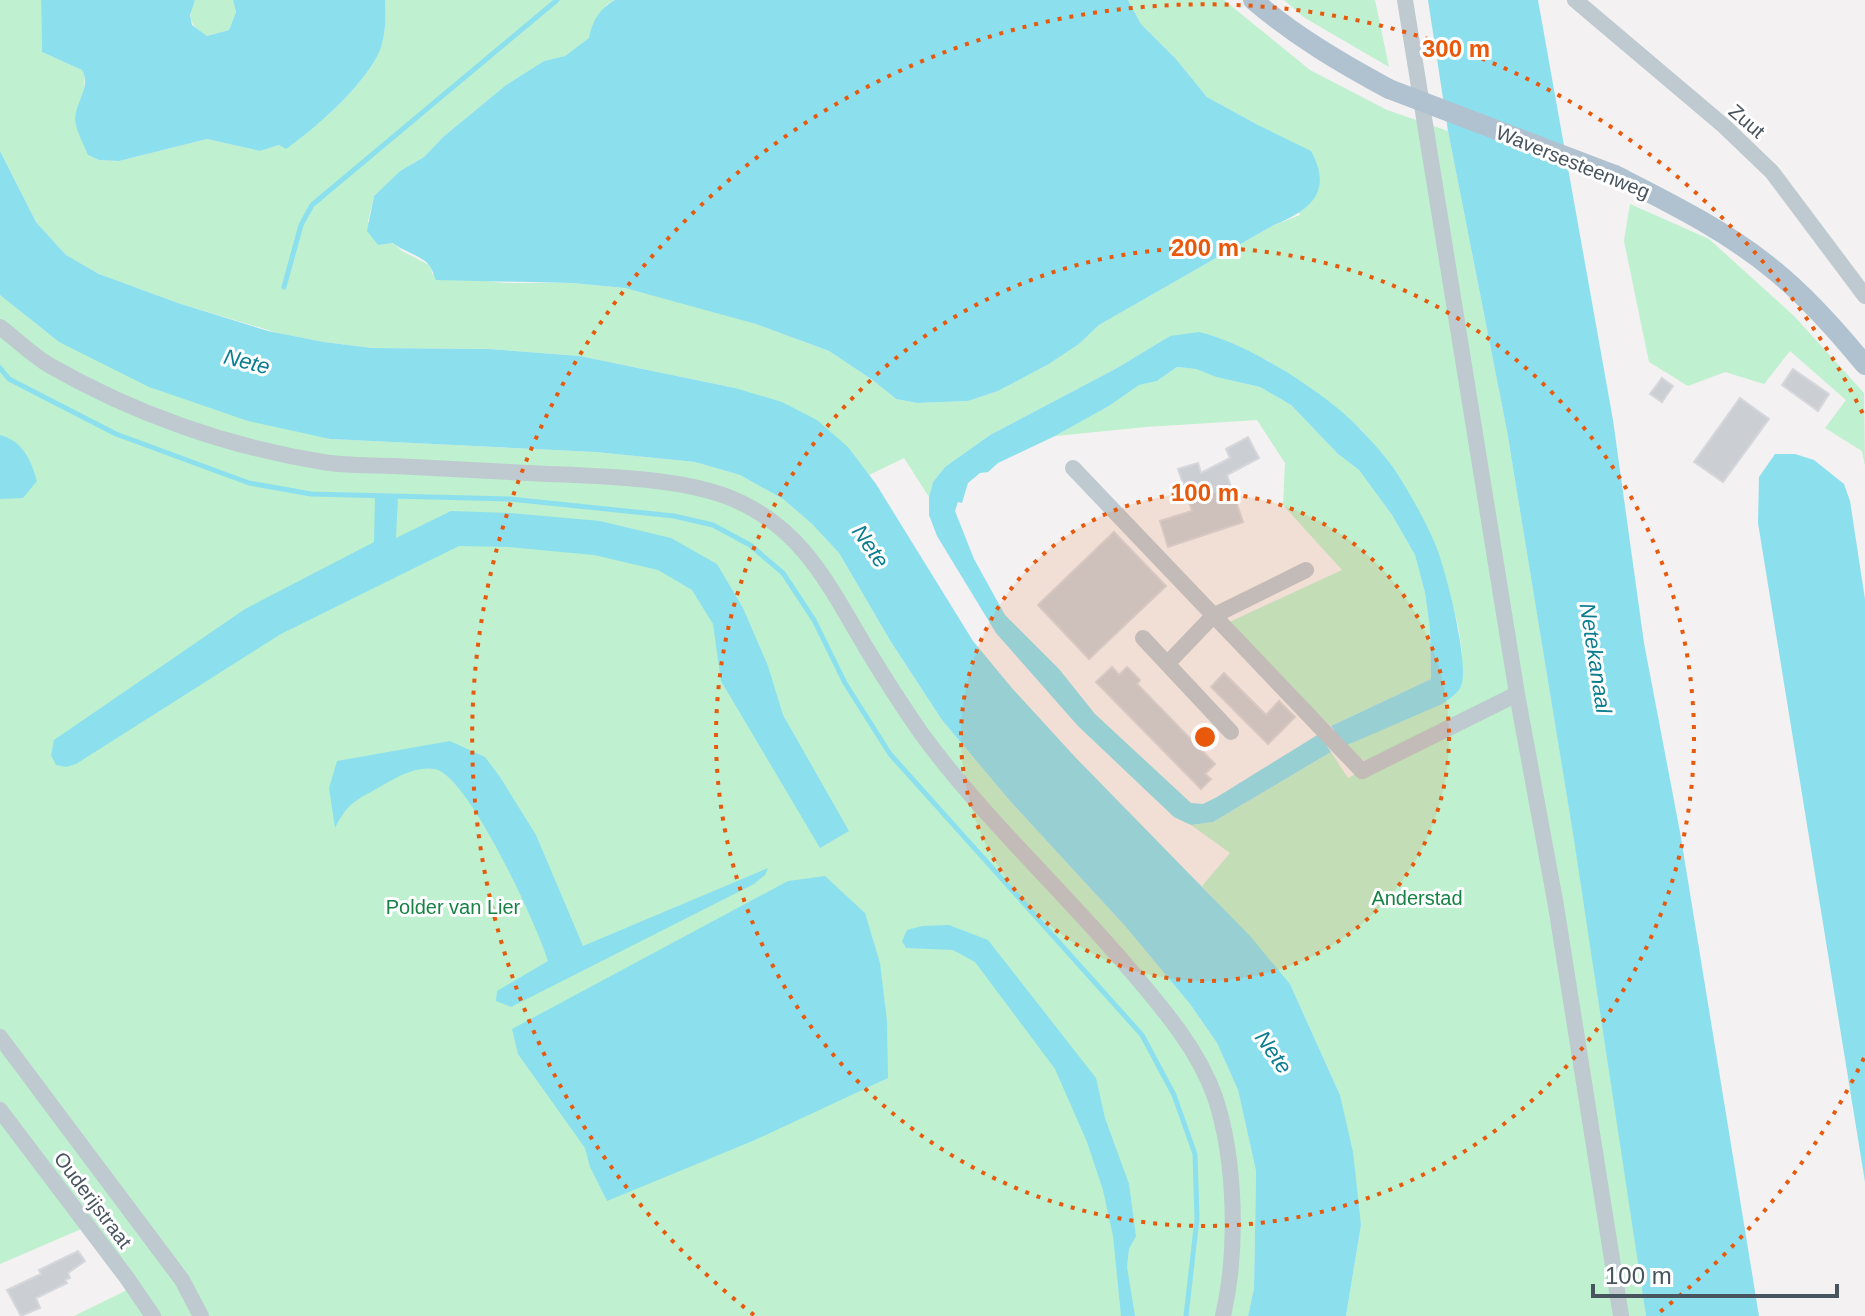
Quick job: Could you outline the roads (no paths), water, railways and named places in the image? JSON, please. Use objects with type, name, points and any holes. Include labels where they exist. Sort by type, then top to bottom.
[{"type":"main road","name":"Waversesteenweg","points":[[1253,0],[1326,55],[1389,89],[1615,175],[1710,225],[1775,271],[1845,340],[1865,365]]},
{"type":"street","points":[[1405,0],[1517,694],[1559,922],[1621,1316]]},
{"type":"street","name":"Zuut","points":[[1575,0],[1734,135],[1772,172],[1865,296]]},
{"type":"street","points":[[0,327],[46,363],[140,410],[241,445],[326,463],[593,476],[690,486],[731,498],[769,519],[819,568],[922,734],[992,818],[1107,942],[1171,1019],[1196,1055],[1215,1098],[1231,1173],[1230,1285],[1223,1316]]},
{"type":"street","points":[[1073,468],[1362,771],[1517,694]]},
{"type":"street","points":[[1167,664],[1213,616],[1306,570]]},
{"type":"street","points":[[1143,638],[1231,732]]},
{"type":"street","points":[[0,1037],[175,1271],[201,1316]]},
{"type":"street","name":"Ouderijstraat","points":[[0,1110],[153,1316]]},
{"type":"water","points":[[41,0],[195,0],[190,15],[192,25],[207,36],[229,30],[236,12],[233,0],[385,0],[385,25],[380,50],[352,91],[286,149],[279,145],[260,151],[207,139],[119,161],[99,160],[88,155],[76,125],[76,111],[85,84],[82,70],[42,52]]},
{"type":"water","points":[[615,0],[1128,0],[1141,24],[1176,59],[1207,97],[1311,151],[1320,178],[1319,189],[1307,207],[1297,214],[1099,325],[1079,344],[1049,364],[998,391],[968,401],[917,403],[896,399],[829,351],[756,324],[625,288],[572,283],[436,280],[431,268],[419,257],[393,243],[378,245],[367,231],[374,196],[400,171],[424,157],[443,137],[506,85],[544,61],[565,56],[589,38],[598,16]]},
{"type":"water","name":"Netekanaal","points":[[1428,0],[1538,0],[1613,420],[1644,643],[1680,832],[1759,1316],[1646,1316],[1574,840],[1507,431],[1448,131]]},
{"type":"water","name":"Nete","points":[[0,151],[36,222],[66,255],[99,274],[178,303],[268,331],[324,342],[372,348],[489,349],[580,356],[735,388],[782,402],[817,420],[849,448],[876,484],[973,641],[1011,687],[1250,936],[1290,984],[1340,1095],[1353,1152],[1361,1225],[1346,1316],[1248,1316],[1254,1288],[1256,1171],[1238,1090],[1217,1043],[1190,1004],[1125,926],[1010,801],[942,720],[891,642],[839,553],[812,524],[783,499],[740,475],[695,462],[595,452],[330,439],[248,421],[149,387],[59,342],[0,295]]},
{"type":"water","points":[[1199,332],[1241,347],[1310,387],[1349,418],[1389,462],[1416,505],[1436,546],[1455,614],[1463,671],[1459,690],[1442,704],[1345,746],[1331,726],[1431,679],[1430,629],[1425,593],[1415,555],[1392,515],[1359,470],[1338,454],[1291,405],[1260,387],[1196,369],[1177,367],[1157,381],[1139,385],[1055,436],[998,463],[988,472],[980,473],[968,483],[962,503],[958,502],[955,511],[974,559],[1005,615],[1059,669],[1095,714],[1191,803],[1203,804],[1217,797],[1319,734],[1331,752],[1213,822],[1191,825],[1174,817],[1078,726],[996,633],[937,536],[929,515],[929,497],[933,482],[945,467],[990,435],[1117,368],[1170,336]]},
{"type":"water","points":[[0,435],[15,442],[32,466],[37,481],[23,498],[0,499]]},
{"type":"water","points":[[1775,454],[1795,454],[1814,460],[1844,484],[1850,501],[1865,599],[1865,1182],[1758,523],[1759,477]]},
{"type":"water","points":[[375,496],[398,497],[396,538],[451,511],[510,513],[600,521],[671,538],[717,564],[743,608],[768,666],[783,715],[849,831],[820,848],[721,681],[713,624],[692,590],[658,570],[594,555],[508,547],[459,546],[281,634],[76,764],[66,767],[56,765],[51,755],[54,740],[245,609],[374,542]]},
{"type":"water","points":[[450,741],[485,757],[500,777],[536,835],[583,946],[768,868],[754,884],[511,1007],[496,1001],[497,991],[548,961],[500,854],[483,823],[449,778],[428,768],[401,775],[355,802],[335,828],[329,788],[337,761]]},
{"type":"water","points":[[825,876],[865,913],[880,963],[887,1021],[888,1078],[755,1140],[607,1201],[590,1167],[585,1148],[518,1054],[512,1029],[788,881]]},
{"type":"water","points":[[949,925],[988,940],[1096,1078],[1105,1118],[1129,1184],[1136,1236],[1129,1249],[1127,1267],[1135,1316],[1121,1316],[1113,1236],[1103,1190],[1087,1142],[1055,1069],[975,962],[953,950],[906,948],[902,941],[907,930]]},
{"type":"waterway","points":[[284,287],[301,225],[312,205],[557,0]]},
{"type":"waterway","points":[[0,368],[9,379],[116,434],[249,483],[311,494],[510,499],[674,516],[713,525],[750,545],[783,573],[814,620],[845,683],[890,754],[1142,1035],[1174,1095],[1195,1154],[1197,1219],[1186,1316]]},
{"type":"park label","name":"Anderstad","points":[[1417,898]]},
{"type":"park label","name":"Polder van Lier","points":[[453,907]]}]
